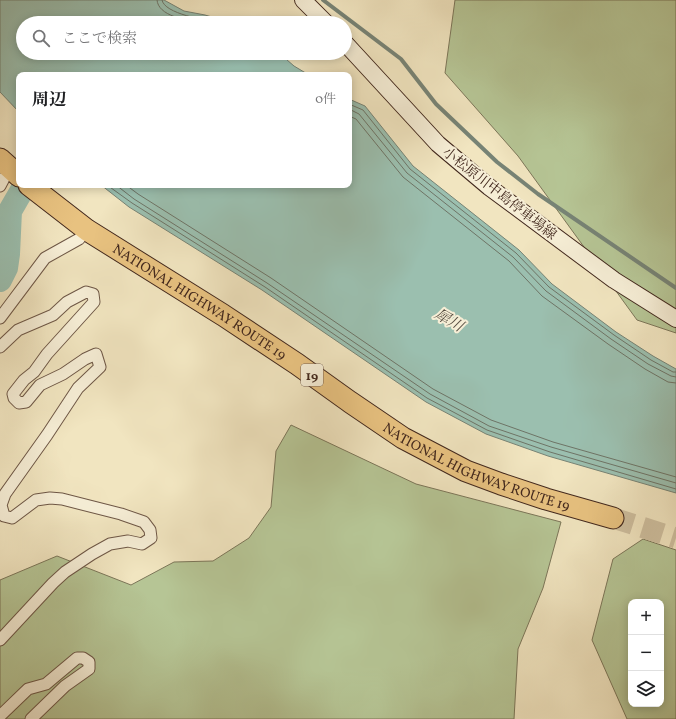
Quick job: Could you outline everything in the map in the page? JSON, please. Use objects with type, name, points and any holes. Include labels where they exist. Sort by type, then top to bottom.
[{"type":"highway","name":"NATIONAL HIGHWAY ROUTE 19","points":[[35,188],[88,230],[223,315],[297,364],[403,438],[466,471],[546,499],[613,518]]},
{"type":"main road","points":[[303,0],[319,16]]},
{"type":"main road","name":"小松原川中島停車場線","points":[[352,51],[438,144],[489,187],[614,280],[676,319]]},
{"type":"street","points":[[0,186],[16,176]]},
{"type":"street","points":[[0,318],[45,258],[79,239],[88,230]]},
{"type":"street","points":[[0,347],[18,330],[53,315],[68,302],[86,292],[93,294],[94,302],[47,354],[34,372],[16,388],[13,394],[14,398],[19,403],[26,402],[40,385],[63,374],[85,359],[96,354],[100,367],[78,388],[47,436],[5,494],[1,505],[4,516],[12,518],[36,500],[50,498],[62,499],[122,514],[144,522],[150,530],[151,538],[142,544],[128,541],[110,544],[92,554],[53,583],[0,640]]},
{"type":"street","points":[[0,716],[28,689],[46,684],[77,658],[83,658],[89,662],[89,669],[65,686],[31,719]]},
{"type":"shaded area","points":[[455,0],[676,0],[676,333],[637,320],[518,156],[445,73]]},
{"type":"shaded area","points":[[0,222],[19,229],[0,278]]},
{"type":"shaded area","points":[[291,425],[416,484],[561,522],[543,588],[518,649],[514,719],[0,719],[0,580],[57,556],[131,585],[174,562],[213,561],[249,538],[271,507],[276,451]]},
{"type":"shaded area","points":[[643,539],[676,550],[676,719],[627,719],[592,640],[613,559]]},
{"type":"water","points":[[0,0],[164,0],[184,11],[208,16],[16,16],[16,60],[287,60],[304,72],[16,72],[16,109],[0,92]]},
{"type":"water","name":"犀川","points":[[352,100],[365,106],[413,166],[519,250],[552,284],[616,332],[676,369],[676,493],[548,456],[486,434],[426,402],[262,290],[129,207],[105,188],[352,188]]},
{"type":"waterway","points":[[323,0],[344,16]]},
{"type":"waterway","points":[[352,22],[401,59],[436,104],[497,162],[538,194],[676,288]]},
{"type":"waterway","points":[[0,280],[6,268],[10,211],[23,188]]},
{"type":"tunnel","points":[[613,518],[676,538]]}]
